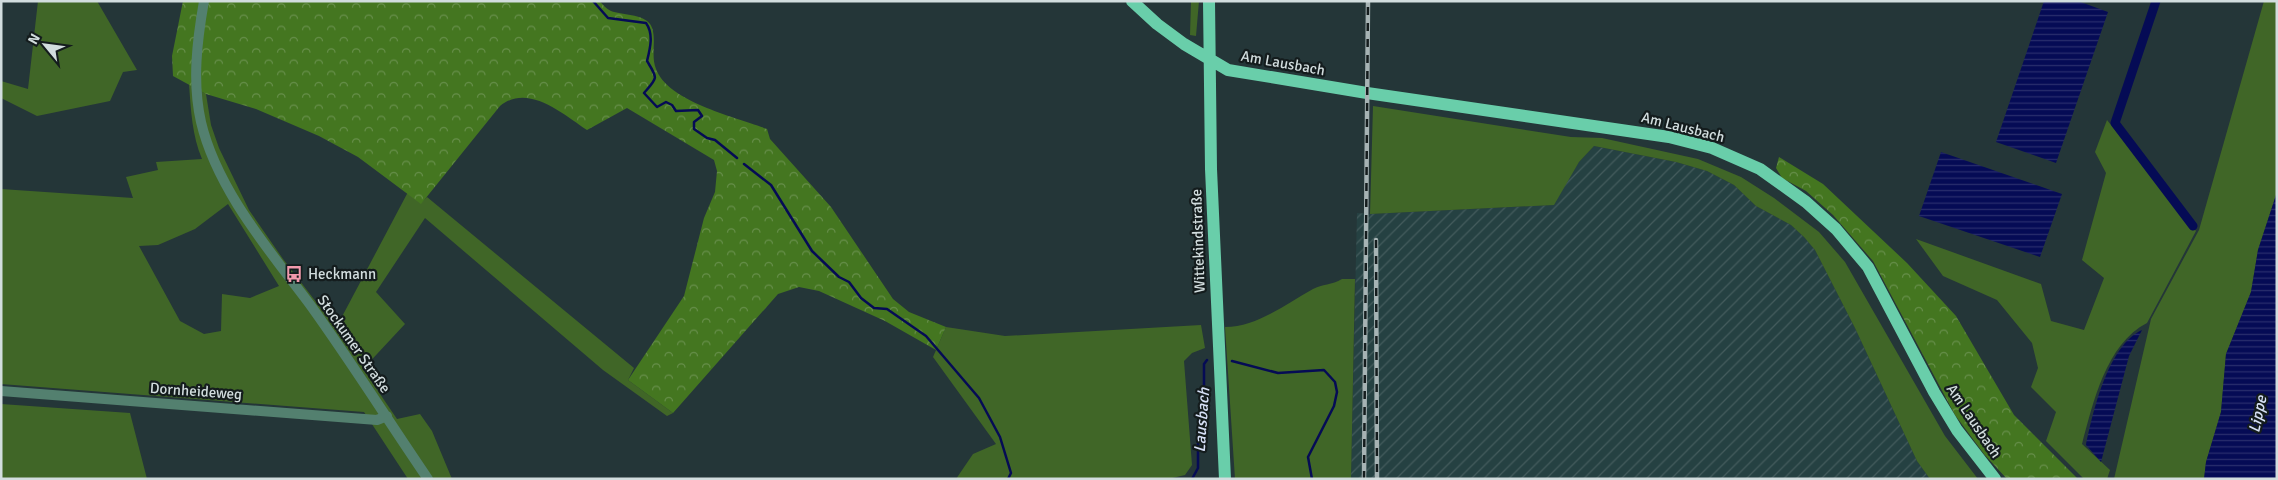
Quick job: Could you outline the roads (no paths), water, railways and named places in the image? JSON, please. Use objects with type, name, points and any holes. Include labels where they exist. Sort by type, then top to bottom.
[{"type":"main road","name":"Am Lausbach","points":[[1132,1],[1171,35],[1228,70],[1669,137],[1712,148],[1760,169],[1824,216],[1868,267],[1938,400],[1957,430],[1995,479]]},
{"type":"main road","name":"Wittekindstraße","points":[[1209,1],[1211,179],[1225,479]]},
{"type":"street","name":"Stockumer Straße","points":[[204,1],[196,55],[197,92],[202,123],[211,150],[250,224],[387,416],[428,479]]},
{"type":"street","name":"Dornheideweg","points":[[1,391],[377,420],[387,416]]},
{"type":"water","points":[[2044,1],[2078,1],[2108,12],[2056,163],[1996,142]]},
{"type":"water","points":[[1941,152],[2062,194],[2040,257],[1919,216]]},
{"type":"water","name":"Lippe","points":[[2277,192],[2277,479],[2204,479],[2206,462],[2221,412],[2226,354],[2251,292],[2258,250]]},
{"type":"water","points":[[2142,330],[2129,356],[2101,462],[2086,445],[2098,398],[2111,364],[2120,350],[2130,338]]},
{"type":"waterway","points":[[593,1],[608,18],[646,23],[650,32],[651,42],[647,61],[655,78],[644,93],[657,107],[666,102],[672,105],[676,111],[698,110],[702,116],[694,122],[694,129],[707,138],[715,140],[737,158]]},
{"type":"waterway","points":[[2156,1],[2115,123],[2193,226]]},
{"type":"waterway","points":[[744,164],[771,185],[812,251],[839,277],[849,282],[861,298],[874,308],[887,309],[926,336],[979,398],[1000,437],[1011,473],[1008,479]]},
{"type":"waterway","name":"Lausbach","points":[[1192,479],[1198,468],[1198,432],[1204,408],[1204,364],[1207,360]]},
{"type":"waterway","name":"Lausbach","points":[[1232,361],[1278,373],[1324,370],[1335,382],[1337,392],[1334,406],[1308,457],[1312,479]]},
{"type":"railway","points":[[1364,479],[1368,1]]},
{"type":"railway","points":[[1376,240],[1377,479]]},
{"type":"place","name":"Heckmann","points":[[294,274]]}]
